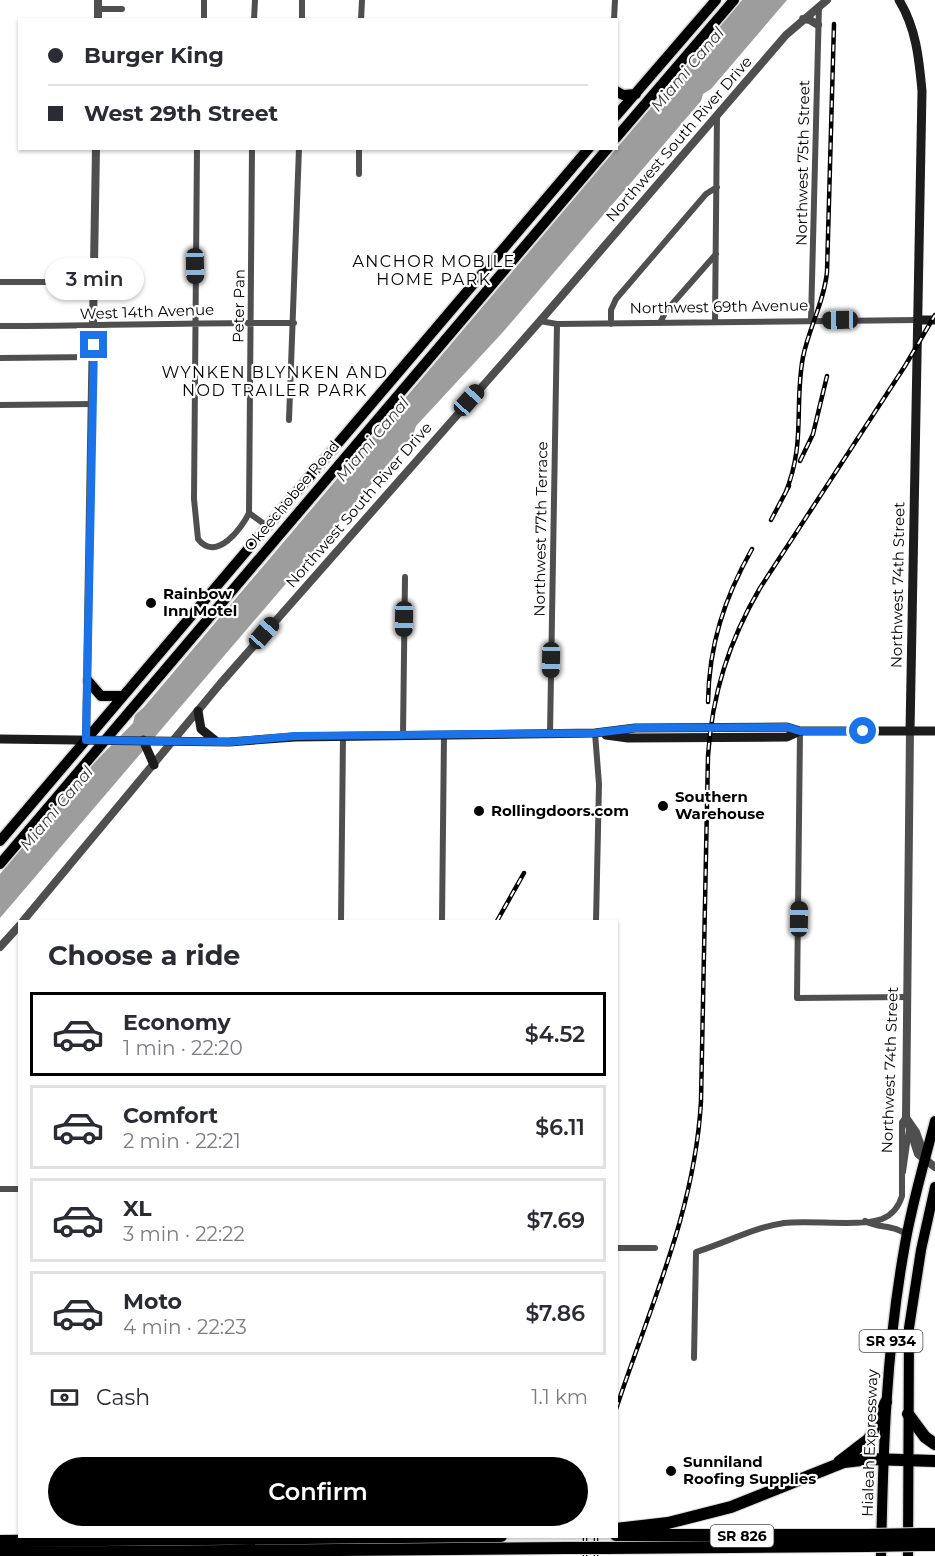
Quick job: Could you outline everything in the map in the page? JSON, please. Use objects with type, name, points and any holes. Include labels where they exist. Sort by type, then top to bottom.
[{"type":"highway","points":[[837,1464],[844,1455],[869,1439],[886,1402]]},
{"type":"highway","points":[[908,1414],[921,1432],[935,1444]]},
{"type":"highway","points":[[618,1529],[668,1523],[731,1507],[837,1464],[883,1460],[935,1461]]},
{"type":"highway","name":"SR 826","points":[[618,1535],[929,1539]]},
{"type":"highway","points":[[0,1541],[237,1538]]},
{"type":"highway","points":[[0,1552],[605,1548],[867,1540]]},
{"type":"main road","points":[[618,114],[716,0]]},
{"type":"main road","points":[[618,136],[734,0]]},
{"type":"main road","name":"Northwest 74th Street","points":[[899,0],[908,16],[918,50],[922,91],[910,731]]},
{"type":"main road","points":[[618,92],[623,95],[636,94]]},
{"type":"main road","name":"Okeechobee Road","points":[[0,842],[587,150]]},
{"type":"main road","name":"Okeechobee Road","points":[[0,864],[110,741],[605,150]]},
{"type":"main road","name":"Northwest 69th Avenue","points":[[918,320],[935,320]]},
{"type":"main road","points":[[88,681],[101,696],[123,696]]},
{"type":"main road","points":[[198,711],[201,729],[217,742]]},
{"type":"main road","points":[[0,739],[217,742],[403,735],[595,733],[628,738],[787,737],[800,731],[935,731]]},
{"type":"main road","points":[[142,740],[153,760]]},
{"type":"main road","name":"Hialeah Expressway","points":[[881,1556],[886,1402],[895,1310],[906,1235],[925,1158],[933,1137],[935,1121]]},
{"type":"main road","name":"SR 934","points":[[908,1556],[911,1317],[921,1250],[935,1187]]},
{"type":"street","points":[[98,0],[98,18]]},
{"type":"street","points":[[204,0],[204,18]]},
{"type":"street","points":[[254,18],[255,0]]},
{"type":"street","points":[[302,0],[302,18]]},
{"type":"street","points":[[361,18],[362,0]]},
{"type":"street","points":[[614,18],[615,0]]},
{"type":"street","name":"Northwest South River Drive","points":[[23,920],[153,760],[174,741],[385,494],[540,321],[786,34],[819,3],[827,0]]},
{"type":"street","name":"Northwest 75th Street","points":[[811,320],[819,3]]},
{"type":"street","points":[[98,9],[123,9]]},
{"type":"street","points":[[803,19],[818,25]]},
{"type":"street","points":[[716,322],[717,115]]},
{"type":"street","points":[[86,740],[96,150]]},
{"type":"street","points":[[196,150],[197,321],[194,499],[197,531],[202,544],[219,545],[236,535],[249,513],[267,526]]},
{"type":"street","name":"Peter Pan","points":[[249,513],[252,150]]},
{"type":"street","points":[[290,420],[298,150]]},
{"type":"street","points":[[359,150],[359,174]]},
{"type":"street","points":[[611,324],[611,310],[616,298],[706,194],[717,187]]},
{"type":"street","points":[[660,323],[666,310],[716,254]]},
{"type":"street","points":[[0,282],[56,282]]},
{"type":"street","name":"Northwest 69th Avenue","points":[[540,321],[557,324],[611,324],[918,320]]},
{"type":"street","name":"West 14th Avenue","points":[[0,326],[94,326],[197,321],[294,322]]},
{"type":"street","name":"Northwest 77th Terrace","points":[[549,734],[557,324]]},
{"type":"street","points":[[0,358],[94,357]]},
{"type":"street","points":[[0,405],[93,404]]},
{"type":"street","points":[[403,735],[405,577]]},
{"type":"street","points":[[800,731],[797,998],[908,997]]},
{"type":"street","name":"Northwest 74th Street","points":[[903,1172],[902,1122],[907,1119],[910,731]]},
{"type":"street","points":[[595,733],[599,784],[596,920]]},
{"type":"street","points":[[442,920],[444,735]]},
{"type":"street","points":[[341,920],[343,736]]},
{"type":"street","points":[[0,947],[18,927]]},
{"type":"street","points":[[907,1119],[908,1132],[918,1154],[935,1167]]},
{"type":"street","points":[[907,1119],[925,1158]]},
{"type":"street","name":"Northwest 74th Street","points":[[864,1221],[881,1219],[894,1211],[901,1199],[908,1132]]},
{"type":"street","points":[[0,1189],[18,1189]]},
{"type":"street","points":[[694,1358],[696,1252],[733,1240],[762,1227],[781,1223],[864,1221],[874,1226],[894,1226],[906,1235]]},
{"type":"street","points":[[618,1248],[655,1248]]},
{"type":"water","name":"Miami Canal","points":[[742,0],[787,0],[711,89],[703,94],[701,101],[503,332],[416,426],[413,435],[0,918],[0,874],[96,761],[133,723],[135,715],[615,150],[618,150],[618,147]]},
{"type":"railway","points":[[785,494],[798,442],[803,357],[823,294],[827,272],[834,24]]},
{"type":"railway","points":[[618,1403],[669,1258],[690,1181],[697,1142],[701,1101],[708,756],[713,711],[724,669],[739,628],[760,588],[905,366],[935,315]]},
{"type":"railway","points":[[800,461],[813,434],[827,376]]},
{"type":"railway","points":[[771,520],[789,486]]},
{"type":"railway","points":[[708,702],[711,661],[720,623],[733,586],[752,549]]},
{"type":"railway","points":[[498,920],[524,873]]},
{"type":"railway","points":[[585,1538],[585,1556]]},
{"type":"railway","points":[[596,1538],[596,1556]]},
{"type":"place","name":"Rainbow Inn Motel","points":[[151,603]]},
{"type":"place","name":"Southern Warehouse","points":[[663,806]]},
{"type":"place","name":"Rollingdoors.com","points":[[479,811]]},
{"type":"place","name":"Sunniland Roofing Supplies","points":[[671,1471]]},
{"type":"district","name":"ANCHOR MOBILE HOME PARK","points":[[434,270]]},
{"type":"district","name":"WYNKEN BLYNKEN AND NOD TRAILER PARK","points":[[275,381]]},
{"type":"route","points":[[94,345],[86,740],[229,742],[295,736],[595,733],[635,728],[787,727],[800,731],[863,731]]}]
